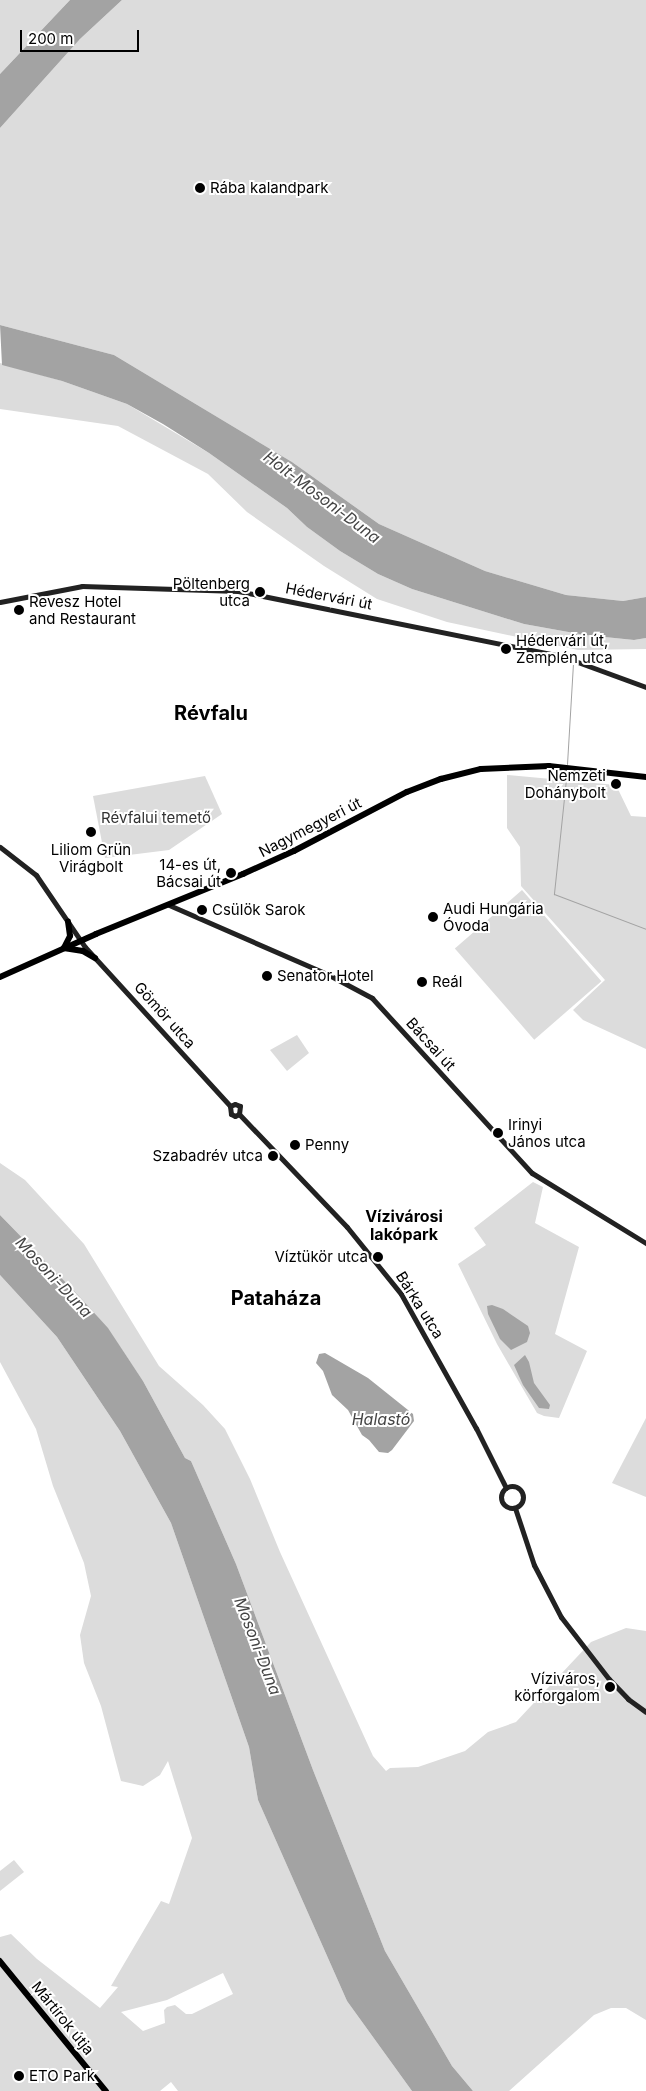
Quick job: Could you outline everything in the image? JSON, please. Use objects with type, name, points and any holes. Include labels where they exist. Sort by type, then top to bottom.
[{"type":"main road","name":"Nagymegyeri út","points":[[0,977],[294,851],[407,792],[459,774],[503,767],[549,766],[646,777]]},
{"type":"main road","points":[[62,949],[70,939],[68,922]]},
{"type":"main road","points":[[62,949],[84,951],[95,958]]},
{"type":"main road","name":"Mártírok útja","points":[[0,1961],[106,2091]]},
{"type":"street","name":"Hédervári út","points":[[0,602],[82,586],[238,591],[564,657],[646,687]]},
{"type":"street","name":"Gömör utca","points":[[0,847],[31,870],[95,958],[230,1106]]},
{"type":"street","name":"Bácsai út","points":[[168,905],[329,975],[372,998],[532,1173],[646,1243]]},
{"type":"street","points":[[235,1104],[240,1106],[240,1114],[236,1116],[230,1114],[230,1106],[235,1104]]},
{"type":"street","name":"Bárka utca","points":[[240,1114],[346,1227],[402,1295],[476,1428],[506,1488]]},
{"type":"street","points":[[516,1487],[523,1494],[521,1504],[515,1508],[508,1508],[503,1503],[502,1493],[506,1488],[516,1487]]},
{"type":"street","points":[[515,1508],[534,1565],[562,1617],[609,1679],[628,1699],[646,1712]]},
{"type":"green space","points":[[0,0],[70,0],[0,74]]},
{"type":"green space","points":[[122,0],[646,0],[646,597],[623,601],[566,595],[485,571],[379,524],[292,462],[114,355],[0,325],[0,128],[80,39]]},
{"type":"green space","points":[[0,363],[62,381],[127,404],[209,453],[287,508],[307,527],[340,551],[378,574],[412,589],[524,624],[585,635],[634,640],[646,638],[646,649],[578,650],[447,622],[377,599],[324,566],[247,512],[208,474],[118,426],[0,409]]},
{"type":"green space","points":[[507,775],[616,785],[631,816],[646,817],[646,1049],[583,1020],[573,1010],[605,980],[521,886],[520,847],[507,828]]},
{"type":"green space","name":"Révfalui temető","points":[[205,776],[222,814],[169,850],[105,858],[93,796]]},
{"type":"green space","points":[[522,890],[601,981],[534,1040],[455,948]]},
{"type":"green space","points":[[297,1035],[309,1053],[287,1071],[270,1050]]},
{"type":"green space","points":[[0,1163],[25,1180],[84,1244],[159,1366],[203,1405],[225,1429],[250,1479],[280,1552],[373,1756],[386,1771],[390,1768],[418,1767],[465,1751],[488,1732],[516,1722],[591,1642],[626,1628],[646,1631],[646,2020],[626,2008],[611,2008],[594,2015],[509,2091],[473,2091],[452,2066],[385,1951],[313,1770],[236,1564],[191,1461],[185,1458],[143,1381],[108,1329],[77,1294],[0,1215]]},
{"type":"green space","points":[[533,1182],[543,1187],[535,1223],[579,1247],[555,1334],[587,1351],[559,1418],[537,1413],[497,1344],[458,1264],[486,1245],[474,1228]]},
{"type":"green space","points":[[0,1275],[57,1337],[120,1431],[171,1523],[249,1747],[258,1800],[347,2001],[412,2091],[178,2091],[171,2082],[160,2091],[0,2091],[0,1937],[11,1934],[37,1959],[100,2008],[118,1987],[111,1986],[161,1901],[169,1904],[192,1838],[168,1761],[160,1775],[143,1786],[121,1781],[101,1706],[84,1663],[80,1635],[91,1596],[84,1563],[53,1486],[36,1429],[0,1362]],"holes":[[[223,1973],[233,1994],[192,2014],[186,2014],[175,2005],[167,2007],[164,2010],[165,2023],[143,2031],[121,2012],[167,2000]]]},
{"type":"green space","points":[[646,1418],[646,1497],[612,1483]]},
{"type":"green space","points":[[14,1860],[24,1872],[0,1891],[0,1871]]},
{"type":"water","points":[[70,0],[122,0],[80,39],[0,128],[0,74]]},
{"type":"water","name":"Holt-Mosoni-Duna","points":[[0,325],[114,355],[292,462],[379,524],[485,571],[566,595],[623,601],[646,597],[646,638],[634,640],[585,635],[524,624],[412,589],[378,574],[340,551],[307,527],[287,508],[209,453],[163,424],[127,404],[62,381],[2,365]]},
{"type":"water","name":"Mosoni-Duna","points":[[0,1215],[108,1328],[143,1381],[185,1458],[191,1461],[236,1564],[313,1770],[385,1951],[452,2066],[473,2091],[412,2091],[347,2001],[258,1800],[249,1747],[171,1523],[120,1431],[57,1337],[0,1275]]},
{"type":"water","points":[[492,1305],[503,1309],[528,1326],[530,1333],[527,1342],[511,1350],[500,1339],[488,1314],[487,1306]]},
{"type":"water","name":"Halastó","points":[[325,1353],[368,1378],[413,1414],[414,1421],[388,1453],[379,1452],[362,1435],[348,1410],[332,1395],[323,1371],[316,1363],[319,1354]]},
{"type":"water","points":[[525,1355],[529,1362],[534,1383],[550,1405],[549,1409],[539,1408],[523,1385],[514,1365]]},
{"type":"waterway","points":[[575,647],[576,633]]},
{"type":"waterway","points":[[567,764],[573,664]]},
{"type":"waterway","points":[[566,779],[554,894],[646,929]]},
{"type":"place","name":"Rába kalandpark","points":[[200,188]]},
{"type":"place","name":"Pöltenberg utca","points":[[260,592]]},
{"type":"place","name":"Revesz Hotel and Restaurant","points":[[19,610]]},
{"type":"place","name":"Hédervári út, Zemplén utca","points":[[506,649]]},
{"type":"place","name":"Nemzeti Dohánybolt","points":[[616,784]]},
{"type":"place","name":"Liliom Grün Virágbolt","points":[[91,832]]},
{"type":"place","name":"14-es út, Bácsai út","points":[[231,873]]},
{"type":"place","name":"Csülök Sarok","points":[[202,910]]},
{"type":"place","name":"Audi Hungária Óvoda","points":[[433,917]]},
{"type":"place","name":"Senator Hotel","points":[[267,976]]},
{"type":"place","name":"Reál","points":[[422,982]]},
{"type":"place","name":"Irinyi János utca","points":[[498,1133]]},
{"type":"place","name":"Penny","points":[[295,1145]]},
{"type":"place","name":"Szabadrév utca","points":[[273,1156]]},
{"type":"place","name":"Víztükör utca","points":[[378,1257]]},
{"type":"place","name":"Víziváros, körforgalom","points":[[610,1687]]},
{"type":"place","name":"ETO Park","points":[[19,2076]]},
{"type":"district","name":"Révfalu","points":[[211,713]]},
{"type":"district","name":"Vízivárosi lakópark","points":[[404,1225]]},
{"type":"district","name":"Pataháza","points":[[276,1298]]}]
